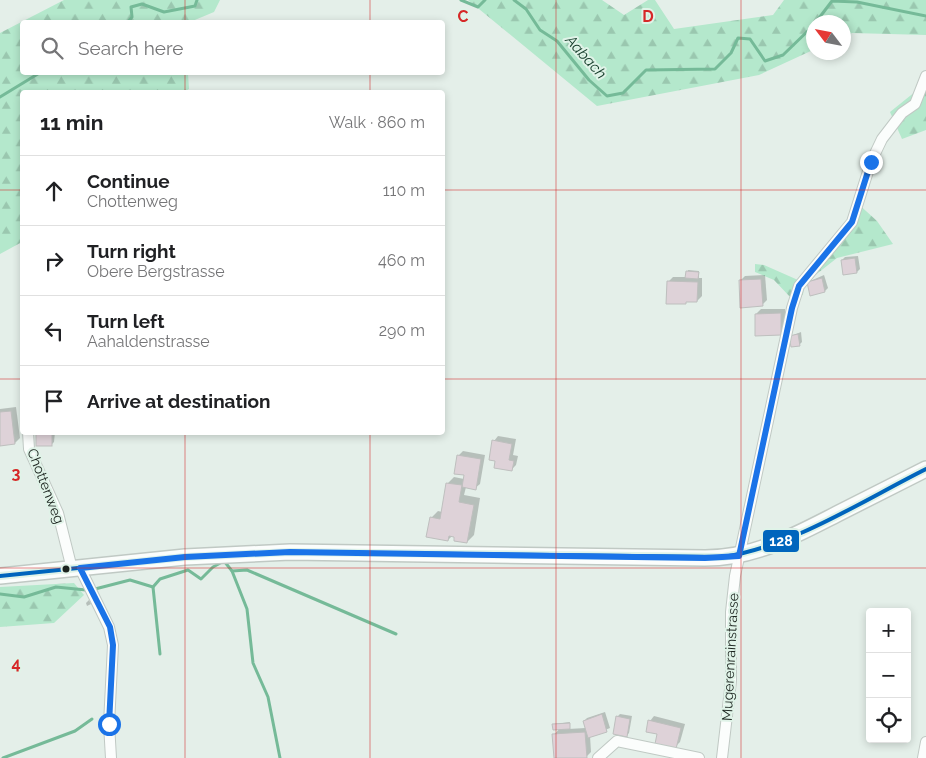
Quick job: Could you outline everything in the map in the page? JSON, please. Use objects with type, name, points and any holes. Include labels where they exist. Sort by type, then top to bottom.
[{"type":"main road","points":[[0,576],[185,557],[290,552],[705,558],[739,556],[762,550],[788,539],[926,469]]},
{"type":"street","name":"Mugerenrainstrasse","points":[[722,758],[730,681],[731,612],[739,556],[792,308],[799,286],[852,222],[871,162],[882,139],[902,113],[915,104],[926,76]]},
{"type":"street","name":"Chottenweg","points":[[28,435],[29,449],[58,512],[76,568],[110,627],[113,645],[109,724],[111,758]]},
{"type":"street","points":[[598,758],[617,741],[699,758]]},
{"type":"street","points":[[923,758],[926,742]]},
{"type":"green space","points":[[64,0],[220,0],[214,12],[195,20],[25,20]]},
{"type":"green space","points":[[468,0],[602,0],[624,15],[648,0],[655,0],[674,29],[773,15],[784,0],[926,0],[926,35],[851,34],[851,15],[806,15],[806,53],[759,75],[597,106]]},
{"type":"green space","points":[[20,23],[20,75],[188,75],[189,89],[20,90],[20,243],[0,254],[0,33]]},
{"type":"green space","points":[[926,83],[926,130],[902,139],[890,112]]},
{"type":"green space","points":[[855,201],[877,221],[893,244],[837,258],[804,284],[803,295],[791,298],[774,280],[755,272],[755,264],[764,265],[798,280],[843,236]]},
{"type":"green space","points":[[74,583],[84,595],[54,623],[0,627],[0,587]]},
{"type":"building","points":[[855,258],[857,273],[843,275],[841,260]]},
{"type":"building","points":[[686,271],[699,272],[698,279],[685,278]]},
{"type":"building","points":[[822,278],[825,292],[810,296],[807,282]]},
{"type":"building","points":[[761,279],[763,306],[740,308],[739,280]]},
{"type":"building","points":[[667,281],[698,282],[697,302],[666,304]]},
{"type":"building","points":[[781,313],[781,335],[755,336],[755,314]]},
{"type":"building","points":[[798,334],[800,346],[791,347],[789,336]]},
{"type":"building","points":[[11,411],[15,444],[0,446],[0,412]]},
{"type":"building","points":[[36,435],[52,435],[52,446],[36,446]]},
{"type":"building","points":[[492,440],[512,444],[509,460],[514,461],[512,471],[494,468],[495,461],[489,460]]},
{"type":"building","points":[[457,455],[481,459],[476,490],[462,487],[464,475],[454,474]]},
{"type":"building","points":[[446,483],[462,485],[459,502],[474,505],[467,543],[454,541],[454,537],[449,536],[448,541],[426,537],[430,517],[440,519]]},
{"type":"building","points":[[602,714],[607,732],[588,738],[583,721]]},
{"type":"building","points":[[616,716],[630,719],[627,737],[613,734]]},
{"type":"building","points":[[648,720],[681,728],[676,749],[655,744],[657,734],[646,732]]},
{"type":"building","points":[[570,723],[570,729],[553,730],[552,724]]},
{"type":"building","points":[[585,732],[587,758],[554,758],[552,734]]},
{"type":"waterway","name":"Aabach","points":[[130,20],[132,17],[131,7],[142,4],[164,12],[195,6],[197,0]]},
{"type":"waterway","name":"Aabach","points":[[461,0],[478,7],[485,0]]},
{"type":"waterway","name":"Aabach","points":[[514,0],[526,9],[540,30],[557,41],[589,80],[607,96],[623,93],[646,70],[715,69],[731,53],[738,38],[750,39],[765,61],[783,55],[806,33]]},
{"type":"waterway","name":"Aabach","points":[[821,15],[832,1],[857,2],[926,16]]},
{"type":"waterway","name":"Aabach","points":[[0,97],[36,75]]},
{"type":"waterway","points":[[95,589],[130,580],[153,587],[160,579],[188,570],[201,579],[213,567],[224,561],[232,571],[247,609],[253,663],[268,697],[280,758]]},
{"type":"waterway","points":[[232,571],[247,570],[396,634]]},
{"type":"waterway","points":[[0,594],[24,597],[56,587],[86,590]]},
{"type":"waterway","points":[[153,587],[160,654]]},
{"type":"waterway","points":[[3,758],[75,731],[92,719]]},
{"type":"transit line","name":"128","points":[[0,576],[185,557],[290,552],[723,557],[776,543],[802,533],[926,469]]},
{"type":"route","points":[[109,724],[113,645],[110,627],[81,574],[80,568],[185,557],[290,552],[705,558],[739,556],[792,308],[799,286],[852,222],[861,199],[871,162]]}]
